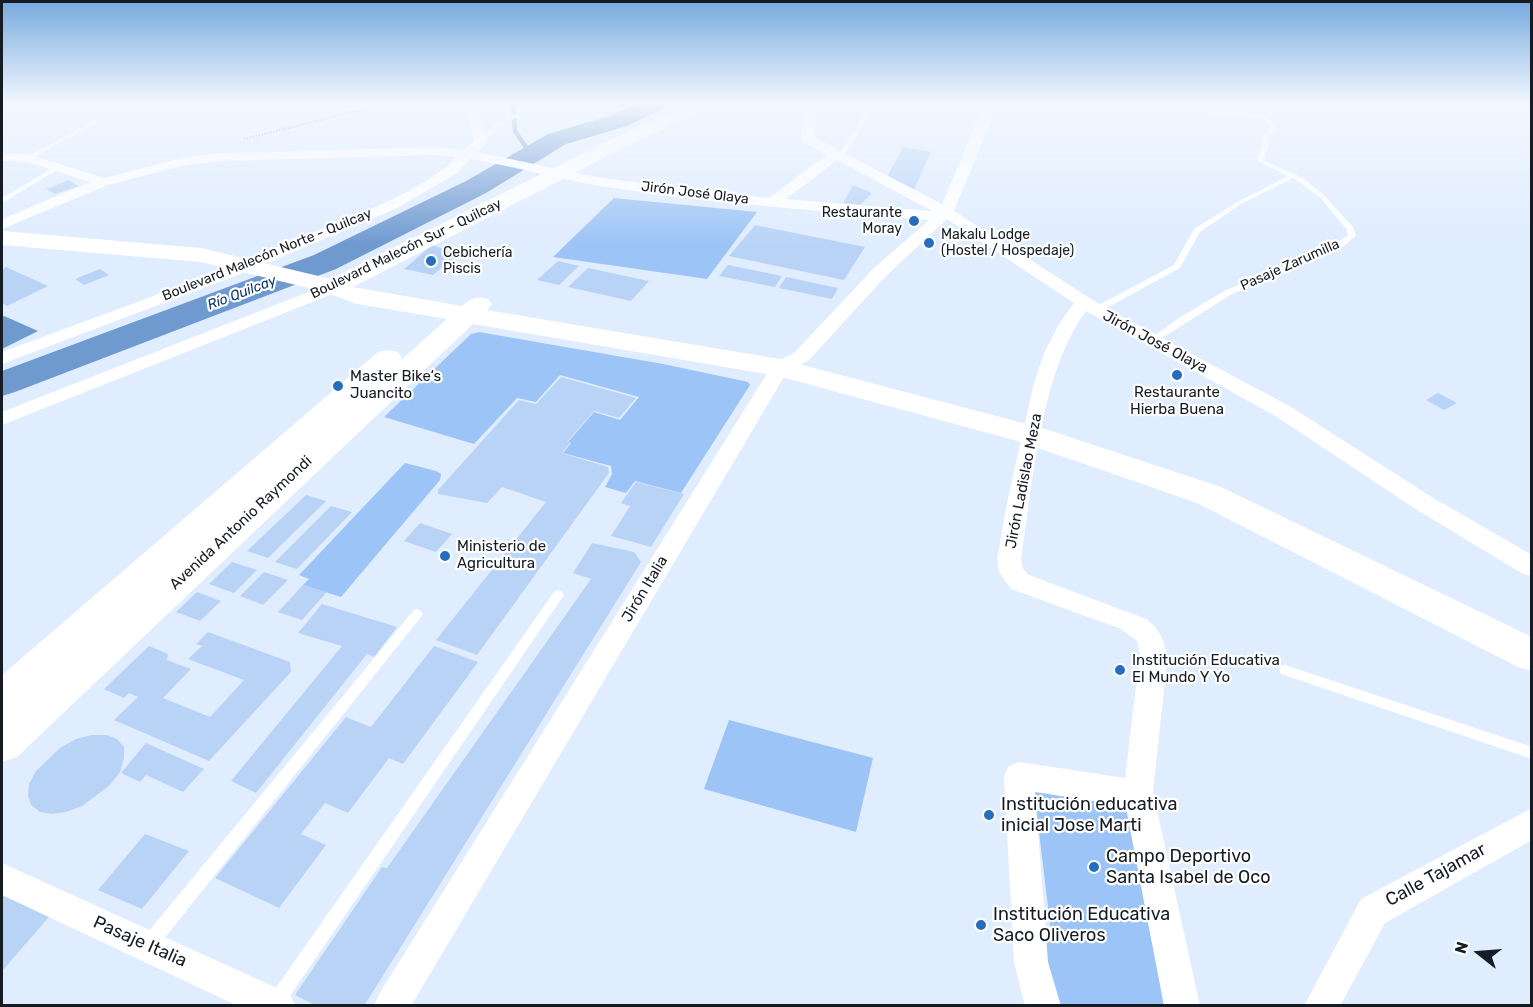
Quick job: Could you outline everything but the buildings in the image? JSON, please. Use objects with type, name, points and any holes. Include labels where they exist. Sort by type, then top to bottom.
[{"type":"main road","name":"Boulevard Malecón Sur - Quilcay","points":[[326,285],[414,249],[547,172],[595,151]]},
{"type":"main road","points":[[2,238],[201,255],[326,285],[357,296],[462,306],[791,362],[1032,427],[1288,524],[1532,631]]},
{"type":"main road","points":[[2,251],[177,266],[254,269]]},
{"type":"main road","name":"Avenida Antonio Raymondi","points":[[7,688],[462,306]]},
{"type":"main road","name":"Avenida Antonio Raymondi","points":[[2,743],[462,306]]},
{"type":"main road","points":[[1288,524],[1532,655]]},
{"type":"street","name":"Jirón José Olaya","points":[[2,224],[103,182],[185,161],[221,157],[435,151],[476,156],[602,183],[773,202],[944,214]]},
{"type":"street","name":"Boulevard Malecón Norte - Quilcay","points":[[2,358],[254,269],[390,206],[476,156],[478,151]]},
{"type":"street","name":"Jirón José Olaya","points":[[829,151],[944,214],[1090,306],[1284,412],[1422,502],[1532,567]]},
{"type":"street","points":[[944,214],[971,151]]},
{"type":"street","points":[[773,202],[838,156]]},
{"type":"street","points":[[2,157],[28,158],[103,182]]},
{"type":"street","name":"Jirón Italia","points":[[391,1005],[791,362],[880,272],[944,214]]},
{"type":"street","name":"Boulevard Malecón Sur - Quilcay","points":[[2,419],[326,285]]},
{"type":"street","name":"Jirón Ladislao Meza","points":[[1090,306],[1075,310],[1052,356],[1032,427],[1009,559],[1011,572],[1020,582],[1130,622],[1146,630],[1153,646],[1154,662],[1139,794],[1182,1005]]},
{"type":"street","points":[[1043,1005],[1031,962],[1019,776],[1139,794]]},
{"type":"street","name":"Calle Tajamar","points":[[1321,1005],[1373,911],[1532,823]]},
{"type":"street","name":"Pasaje Italia","points":[[2,879],[276,1005]]},
{"type":"lane","points":[[28,158],[41,151]]},
{"type":"lane","points":[[838,156],[841,151]]},
{"type":"lane","name":"Pasaje Zarumilla","points":[[1154,340],[1185,318],[1229,292],[1337,247],[1352,236],[1350,229],[1322,196],[1301,179],[1260,161],[1264,151]]},
{"type":"lane","points":[[2,201],[59,167]]},
{"type":"lane","points":[[1090,306],[1177,266],[1197,231],[1239,203],[1292,176]]},
{"type":"lane","points":[[276,1005],[558,595]]},
{"type":"lane","points":[[147,946],[417,614]]},
{"type":"lane","points":[[1285,670],[1532,753]]},
{"type":"shaded area","points":[[614,198],[757,212],[707,279],[553,257]]},
{"type":"shaded area","points":[[2,317],[38,331],[2,349]]},
{"type":"shaded area","points":[[479,332],[663,364],[748,382],[750,385],[681,493],[635,481],[626,493],[605,487],[612,474],[611,466],[563,453],[571,443],[568,442],[594,412],[620,420],[639,397],[560,375],[536,402],[517,398],[474,444],[384,417],[471,334]]},
{"type":"shaded area","points":[[405,463],[436,471],[441,474],[440,480],[341,597],[303,585],[309,579],[299,575]]},
{"type":"shaded area","points":[[729,720],[873,758],[856,832],[704,789]]},
{"type":"shaded area","points":[[1034,790],[1124,798],[1152,943],[1169,1005],[1054,1005],[1037,931],[1051,932]]},
{"type":"waterway","points":[[529,151],[532,156]]},
{"type":"waterway","name":"Río Quilcay","points":[[2,384],[325,262],[476,187],[537,151]]},
{"type":"place","name":"Restaurante Moray","points":[[914,221]]},
{"type":"place","name":"Makalu Lodge (Hostel / Hospedaje)","points":[[929,243]]},
{"type":"place","name":"Cebichería Piscis","points":[[431,261]]},
{"type":"place","name":"Restaurante Hierba Buena","points":[[1177,375]]},
{"type":"place","name":"Master Bike‘s Juancito","points":[[338,386]]},
{"type":"place","name":"Ministerio de Agricultura","points":[[445,556]]},
{"type":"place","name":"Institución Educativa El Mundo Y Yo","points":[[1120,670]]},
{"type":"place","name":"Institución educativa inicial Jose Marti","points":[[989,815]]},
{"type":"place","name":"Campo Deportivo Santa Isabel de Oco","points":[[1094,867]]},
{"type":"place","name":"Institución Educativa Saco Oliveros","points":[[981,925]]}]
